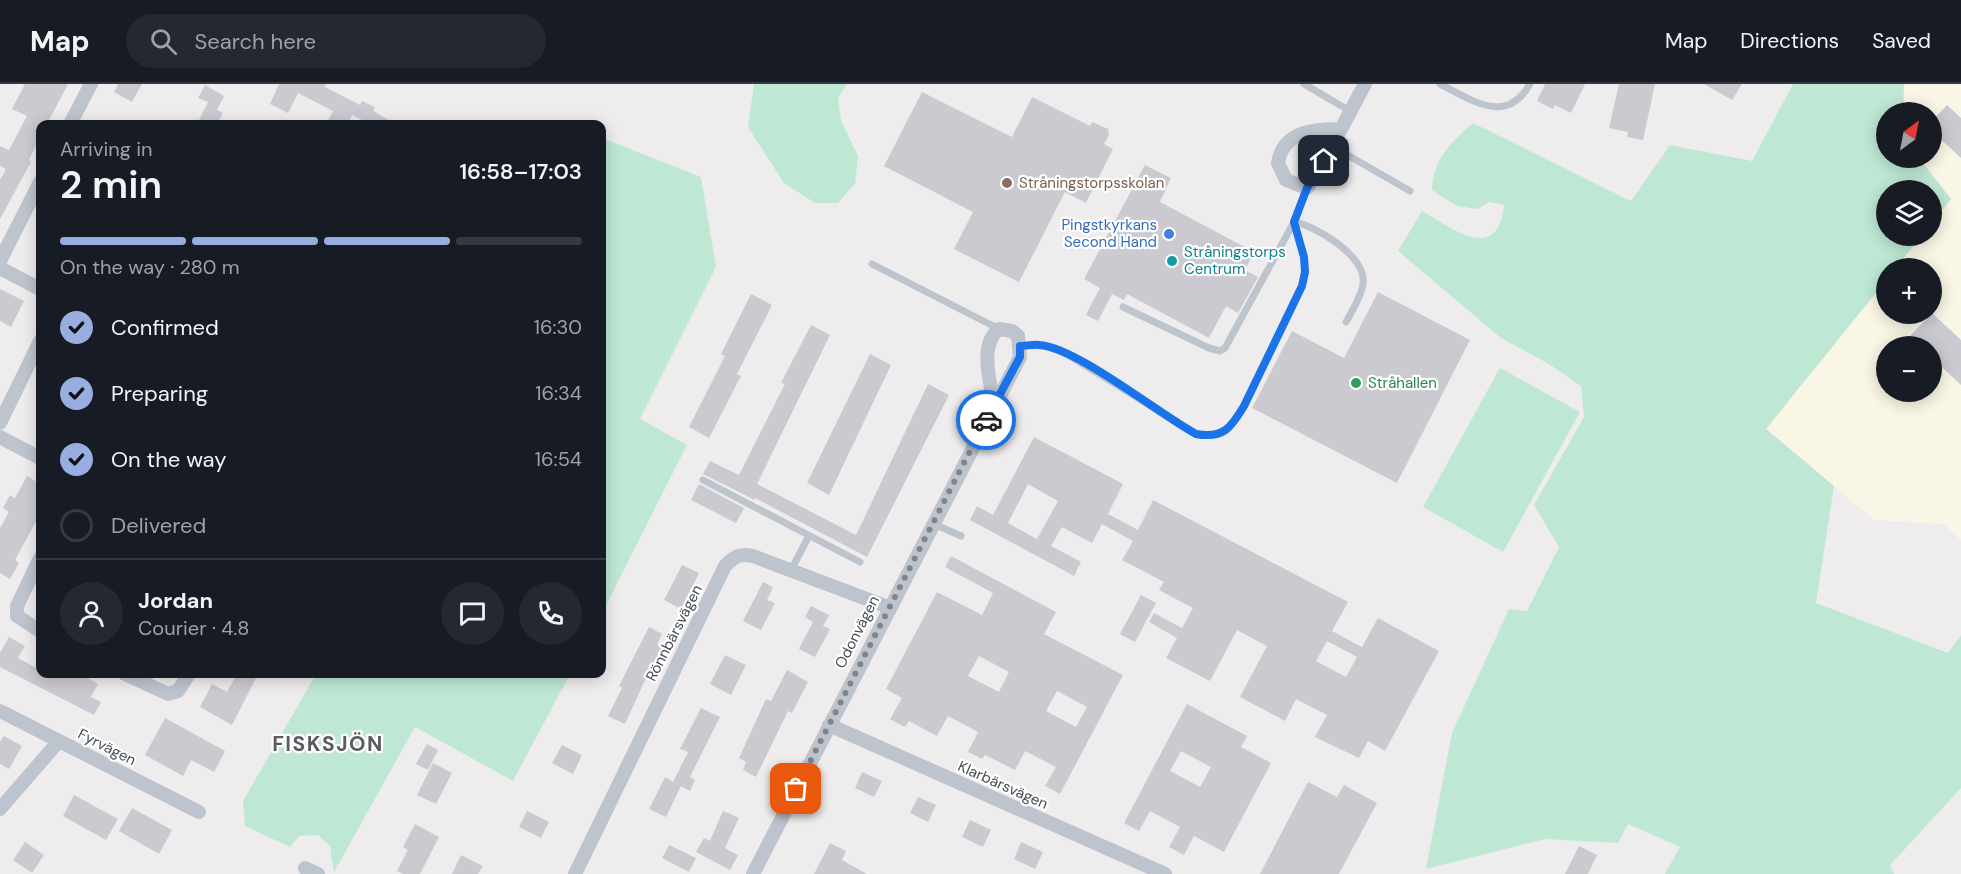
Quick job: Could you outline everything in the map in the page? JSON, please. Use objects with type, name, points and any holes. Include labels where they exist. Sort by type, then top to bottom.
[{"type":"street","points":[[72,120],[91,84]]},
{"type":"street","points":[[1340,129],[1306,132],[1295,136],[1281,148],[1278,163],[1286,180],[1307,188],[1332,146],[1365,84]]},
{"type":"street","points":[[0,261],[36,190]]},
{"type":"street","points":[[0,268],[36,287]]},
{"type":"street","points":[[994,406],[987,353],[988,342],[999,329],[1012,331],[1018,336],[1020,346]]},
{"type":"street","name":"Odonvägen","points":[[753,874],[888,607],[1020,357],[1020,346]]},
{"type":"street","points":[[0,423],[36,349]]},
{"type":"street","points":[[0,437],[36,456]]},
{"type":"street","name":"Rönnbärsvägen","points":[[575,874],[725,566],[734,556],[744,554],[888,607]]},
{"type":"street","points":[[36,566],[17,606],[17,616],[36,628]]},
{"type":"street","points":[[134,678],[168,694],[178,691],[186,678]]},
{"type":"street","name":"Fyrvägen","points":[[0,711],[199,812]]},
{"type":"street","name":"Klarbärsvägen","points":[[829,725],[1165,874]]},
{"type":"street","points":[[0,809],[59,741]]},
{"type":"lane","points":[[1304,84],[1350,111]]},
{"type":"lane","points":[[1440,84],[1495,109],[1510,105],[1530,84]]},
{"type":"lane","points":[[1332,146],[1410,191]]},
{"type":"lane","points":[[1124,306],[1209,348],[1220,351],[1226,348],[1294,222],[1307,188]]},
{"type":"lane","points":[[1294,222],[1313,228],[1337,244],[1354,259],[1361,271],[1363,286],[1346,322]]},
{"type":"lane","points":[[1020,346],[1040,345],[1060,350],[1196,434],[1210,437],[1223,432],[1234,424],[1244,406],[1302,286],[1305,272],[1304,257],[1294,222]]},
{"type":"lane","points":[[872,264],[999,329]]},
{"type":"lane","points":[[703,480],[860,562]]},
{"type":"lane","points":[[932,523],[961,536]]},
{"type":"lane","points":[[792,570],[809,536]]},
{"type":"shaded area","points":[[1904,84],[1961,84],[1961,540],[1943,524],[1874,520],[1766,429],[1876,293],[1876,324],[1942,324],[1942,258],[1903,258],[1914,246],[1942,246],[1942,210],[1951,199],[1942,187],[1942,180],[1936,180],[1927,168],[1942,168],[1942,102],[1903,102]]},
{"type":"green space","points":[[754,84],[847,84],[838,98],[841,121],[858,156],[855,184],[838,203],[815,203],[784,183],[748,127]]},
{"type":"green space","points":[[1793,84],[1904,84],[1903,102],[1876,102],[1876,168],[1927,168],[1936,180],[1876,180],[1876,246],[1914,246],[1903,258],[1876,258],[1876,293],[1766,429],[1834,486],[1816,603],[1948,653],[1961,635],[1961,788],[1890,865],[1894,874],[1665,874],[1680,847],[1628,824],[1618,843],[1545,839],[1426,869],[1452,733],[1509,609],[1527,611],[1559,547],[1534,505],[1584,417],[1581,386],[1549,364],[1501,338],[1398,251],[1422,211],[1472,237],[1483,238],[1493,234],[1500,223],[1504,205],[1489,202],[1478,209],[1457,206],[1432,190],[1439,161],[1451,144],[1473,123],[1631,201],[1670,145],[1752,161]]},
{"type":"green space","points":[[606,140],[701,177],[716,267],[640,419],[687,445],[606,605]]},
{"type":"green space","points":[[1942,187],[1951,199],[1942,210]]},
{"type":"green space","points":[[1500,368],[1580,412],[1503,552],[1423,507]]},
{"type":"green space","points":[[314,678],[568,678],[513,781],[415,727],[334,872],[330,846],[318,835],[299,836],[290,847],[245,826],[243,801]]},
{"type":"building","points":[[25,84],[68,84],[49,120],[36,120],[36,145],[29,160],[31,162],[0,219],[0,180],[6,169],[0,166],[0,146],[9,150],[27,116],[12,109]]},
{"type":"building","points":[[118,84],[142,84],[132,102],[114,92]]},
{"type":"building","points":[[279,84],[326,84],[325,87],[360,105],[362,101],[375,107],[373,111],[389,120],[362,120],[352,115],[350,120],[328,120],[333,111],[298,93],[288,113],[270,104]]},
{"type":"building","points":[[1545,84],[1585,84],[1571,113],[1555,105],[1553,109],[1537,101]]},
{"type":"building","points":[[1619,84],[1655,84],[1643,140],[1627,137],[1628,132],[1609,128]]},
{"type":"building","points":[[1704,84],[1742,84],[1732,100]]},
{"type":"building","points":[[205,85],[224,96],[217,110],[223,113],[219,120],[199,120],[208,102],[198,98]]},
{"type":"building","name":"Stråningstorpsskolan","points":[[922,92],[1012,137],[1032,97],[1090,126],[1092,122],[1108,129],[1109,135],[1104,144],[1113,149],[1086,203],[1065,192],[1019,282],[954,249],[973,212],[884,166]]},
{"type":"building","points":[[1947,105],[1961,118],[1961,158],[1942,140],[1942,110]]},
{"type":"building","name":"Stråningstorps Centrum","points":[[1145,165],[1171,178],[1160,202],[1254,252],[1245,270],[1258,277],[1238,313],[1226,306],[1209,338],[1127,294],[1124,300],[1112,294],[1098,321],[1086,315],[1100,288],[1084,279]]},
{"type":"building","points":[[0,289],[24,301],[11,327],[0,321]]},
{"type":"building","name":"Stråhallen","points":[[1378,292],[1470,340],[1397,483],[1252,408],[1292,331],[1344,358]]},
{"type":"building","points":[[751,294],[772,305],[737,374],[741,376],[709,438],[689,427],[725,356],[721,354]]},
{"type":"building","points":[[1942,322],[1961,340],[1961,385],[1942,367],[1942,336],[1910,336],[1921,324]]},
{"type":"building","points":[[811,325],[830,335],[757,484],[856,535],[928,384],[949,395],[867,557],[755,498],[754,500],[703,474],[710,461],[739,475],[785,384],[781,383]]},
{"type":"building","points":[[870,354],[891,365],[829,495],[807,483]]},
{"type":"building","points":[[1034,437],[1123,484],[1108,514],[1138,530],[1153,500],[1348,602],[1332,631],[1362,647],[1378,618],[1439,651],[1385,751],[1368,741],[1359,758],[1315,737],[1327,715],[1296,699],[1285,721],[1240,697],[1267,646],[1237,630],[1210,681],[1166,658],[1177,638],[1149,622],[1154,613],[1182,628],[1193,608],[1159,590],[1164,582],[1122,560],[1133,541],[1102,524],[1092,543],[1062,527],[1051,546],[1081,562],[1074,576],[970,520],[977,506],[993,515]],"holes":[[[1028,484],[1058,501],[1037,539],[1008,523]],[[1327,641],[1357,657],[1346,677],[1316,661]]]},
{"type":"building","points":[[27,476],[36,482],[36,521],[15,560],[19,563],[10,579],[0,573],[0,528],[9,512],[3,508],[10,495],[15,498]]},
{"type":"building","points":[[699,484],[744,508],[736,523],[691,500]]},
{"type":"building","points":[[951,556],[1056,612],[1044,634],[1123,675],[1060,794],[1045,786],[1056,767],[1025,751],[1015,770],[985,755],[982,759],[968,752],[978,732],[948,716],[937,736],[909,721],[905,727],[890,719],[902,698],[886,689],[937,592],[982,615],[993,593],[945,567]],"holes":[[[979,656],[1009,672],[999,692],[968,676]],[[1057,691],[1087,707],[1076,727],[1046,711]]]},
{"type":"building","points":[[682,565],[699,573],[681,609],[664,600]]},
{"type":"building","points":[[763,582],[773,587],[767,600],[775,603],[761,630],[743,621]]},
{"type":"building","points":[[1141,595],[1156,603],[1135,642],[1120,634]]},
{"type":"building","points":[[811,606],[829,615],[823,626],[830,629],[815,657],[799,649],[813,622],[805,617]]},
{"type":"building","points":[[649,627],[662,634],[657,645],[664,648],[653,670],[650,669],[625,724],[608,716],[622,688],[619,686]]},
{"type":"building","points":[[9,637],[25,646],[18,658],[36,668],[36,678],[87,678],[98,684],[91,697],[101,702],[94,715],[0,667],[0,653]]},
{"type":"building","points":[[725,655],[746,665],[731,695],[710,684]]},
{"type":"building","points":[[787,670],[808,682],[792,713],[788,711],[756,777],[743,770],[746,762],[739,758],[766,699],[771,701]]},
{"type":"building","points":[[235,678],[256,678],[232,725],[200,707],[212,684],[227,692]]},
{"type":"building","points":[[1187,704],[1247,736],[1241,747],[1271,763],[1224,852],[1194,836],[1184,855],[1169,847],[1180,827],[1150,811],[1139,831],[1124,823]],"holes":[[[1181,751],[1211,767],[1200,787],[1170,771]]]},
{"type":"building","points":[[701,708],[720,717],[690,777],[695,780],[690,791],[681,786],[666,817],[649,809],[665,777],[673,782],[688,752],[680,749]]},
{"type":"building","points":[[165,718],[225,751],[214,772],[191,760],[183,776],[145,755]]},
{"type":"building","points":[[4,736],[22,746],[9,769],[0,764],[0,742]]},
{"type":"building","points":[[427,744],[438,750],[428,770],[416,764]]},
{"type":"building","points":[[562,745],[582,755],[573,774],[552,763]]},
{"type":"building","points":[[433,763],[452,773],[436,804],[417,795]]},
{"type":"building","points":[[862,772],[882,781],[874,797],[855,788]]},
{"type":"building","points":[[1308,782],[1337,797],[1344,785],[1377,803],[1339,874],[1260,874]]},
{"type":"building","points":[[74,795],[118,819],[106,840],[63,816]]},
{"type":"building","points":[[918,797],[936,805],[928,822],[910,813]]},
{"type":"building","points":[[132,808],[172,830],[159,854],[119,831]]},
{"type":"building","points":[[527,811],[549,822],[541,838],[519,827]]},
{"type":"building","points":[[723,811],[739,818],[725,848],[738,855],[730,870],[696,852],[704,838],[710,841]]},
{"type":"building","points":[[970,820],[991,830],[983,847],[962,837]]},
{"type":"building","points":[[415,824],[439,837],[420,874],[404,874],[397,871],[408,850],[403,847]]},
{"type":"building","points":[[25,842],[44,855],[32,873],[13,860]]},
{"type":"building","points":[[1021,842],[1043,852],[1035,869],[1014,859]]},
{"type":"building","points":[[830,843],[846,851],[842,860],[867,874],[814,874]]},
{"type":"building","points":[[669,845],[696,858],[689,872],[662,858]]},
{"type":"building","points":[[1579,846],[1597,855],[1588,874],[1565,874]]},
{"type":"building","points":[[461,855],[483,866],[478,874],[452,874]]},
{"type":"way so far","points":[[796,789],[986,420]]},
{"type":"place","name":"Stråningstorpsskolan","points":[[1007,183]]},
{"type":"place","name":"Pingstkyrkans Second Hand","points":[[1169,234]]},
{"type":"place","name":"Stråningstorps Centrum","points":[[1172,261]]},
{"type":"place","name":"Stråhallen","points":[[1356,383]]},
{"type":"district","name":"FISKSJÖN","points":[[328,744]]},
{"type":"route","points":[[986,420],[1020,357],[1020,346],[1040,345],[1060,350],[1125,388],[1170,420],[1196,434],[1210,437],[1234,424],[1278,340],[1302,286],[1305,272],[1304,257],[1294,222],[1307,188],[1324,161]]}]
